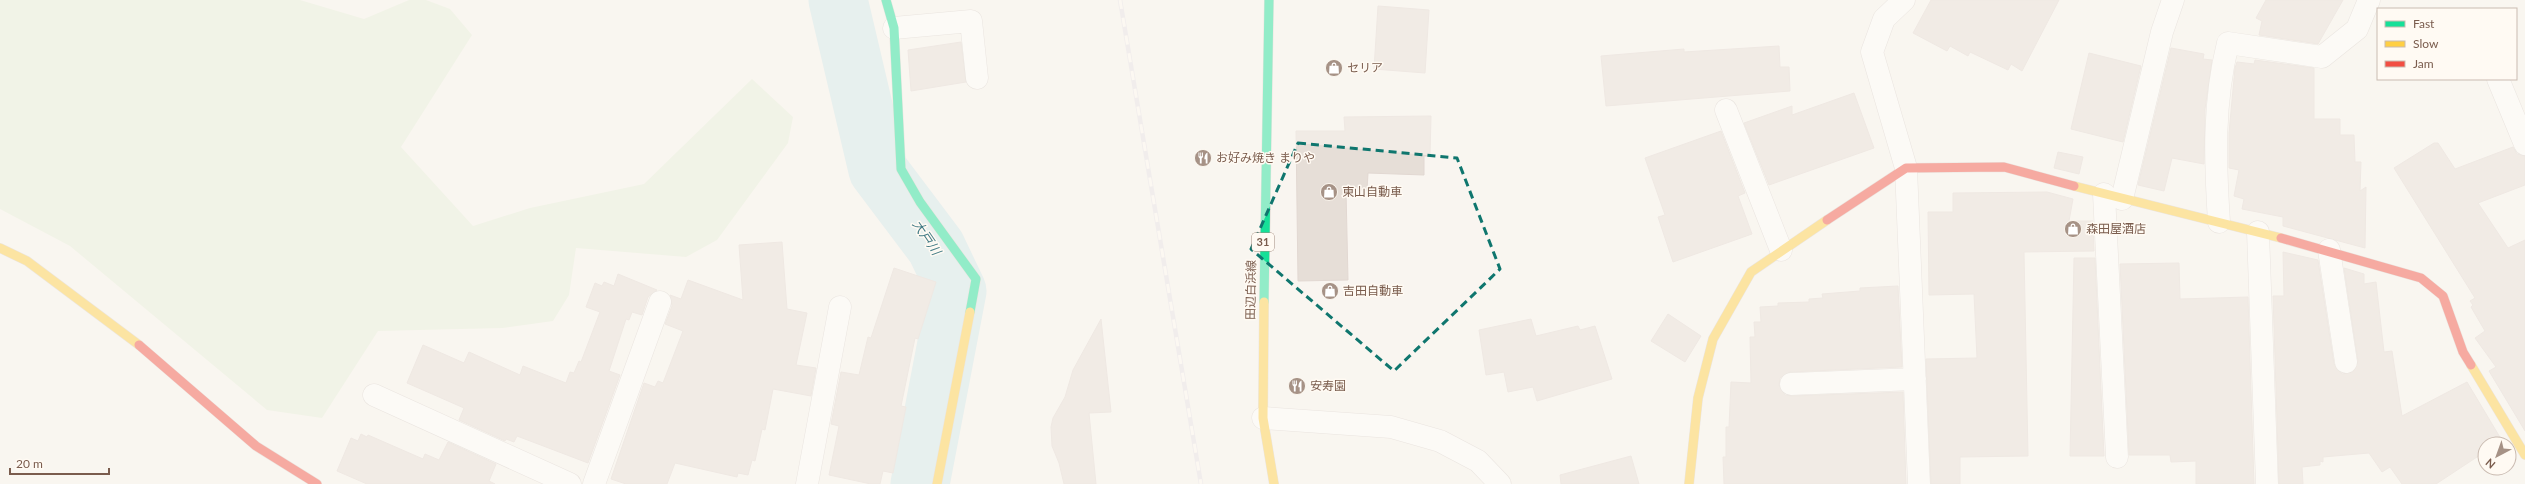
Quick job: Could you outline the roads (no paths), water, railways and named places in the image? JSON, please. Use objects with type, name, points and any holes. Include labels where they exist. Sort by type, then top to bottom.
[{"type":"street","points":[[886,0],[894,28],[901,170],[920,202],[976,279],[937,484]]},
{"type":"street","name":"田辺白浜線","points":[[1269,0],[1264,181],[1263,418],[1274,484]]},
{"type":"street","points":[[1904,0],[1884,19],[1872,52],[1906,168],[1919,484]]},
{"type":"street","points":[[2118,457],[2113,197],[2173,0]]},
{"type":"street","points":[[2219,222],[2215,171],[2215,115],[2220,74],[2228,43],[2322,57],[2356,29],[2369,0]]},
{"type":"street","points":[[894,28],[971,21],[977,78]]},
{"type":"street","points":[[2498,80],[2525,144]]},
{"type":"street","points":[[1726,110],[1780,250]]},
{"type":"street","points":[[1689,484],[1698,398],[1713,339],[1751,272],[1780,250],[1906,168],[2004,167],[2113,197],[2329,250],[2421,278],[2443,296],[2463,352],[2525,455]]},
{"type":"street","points":[[2258,232],[2267,484]]},
{"type":"street","points":[[0,248],[26,261],[134,341],[256,446],[318,484]]},
{"type":"street","points":[[2329,250],[2346,362]]},
{"type":"street","points":[[594,484],[660,302]]},
{"type":"street","points":[[807,484],[840,307]]},
{"type":"street","points":[[1790,384],[1915,379]]},
{"type":"street","points":[[374,395],[570,484]]},
{"type":"street","points":[[1263,418],[1391,427],[1440,441],[1478,461],[1500,484]]},
{"type":"waterway","name":"大戸川","points":[[838,0],[878,170],[936,247],[957,291],[920,484]]},
{"type":"railway","points":[[1120,0],[1201,484]]},
{"type":"place","name":"セリア","points":[[1334,68]]},
{"type":"place","name":"お好み焼き まりや","points":[[1203,158]]},
{"type":"place","name":"東山自動車","points":[[1329,192]]},
{"type":"place","name":"森田屋酒店","points":[[2073,229]]},
{"type":"place","name":"吉田自動車","points":[[1330,291]]},
{"type":"place","name":"安寿園","points":[[1297,386]]}]
